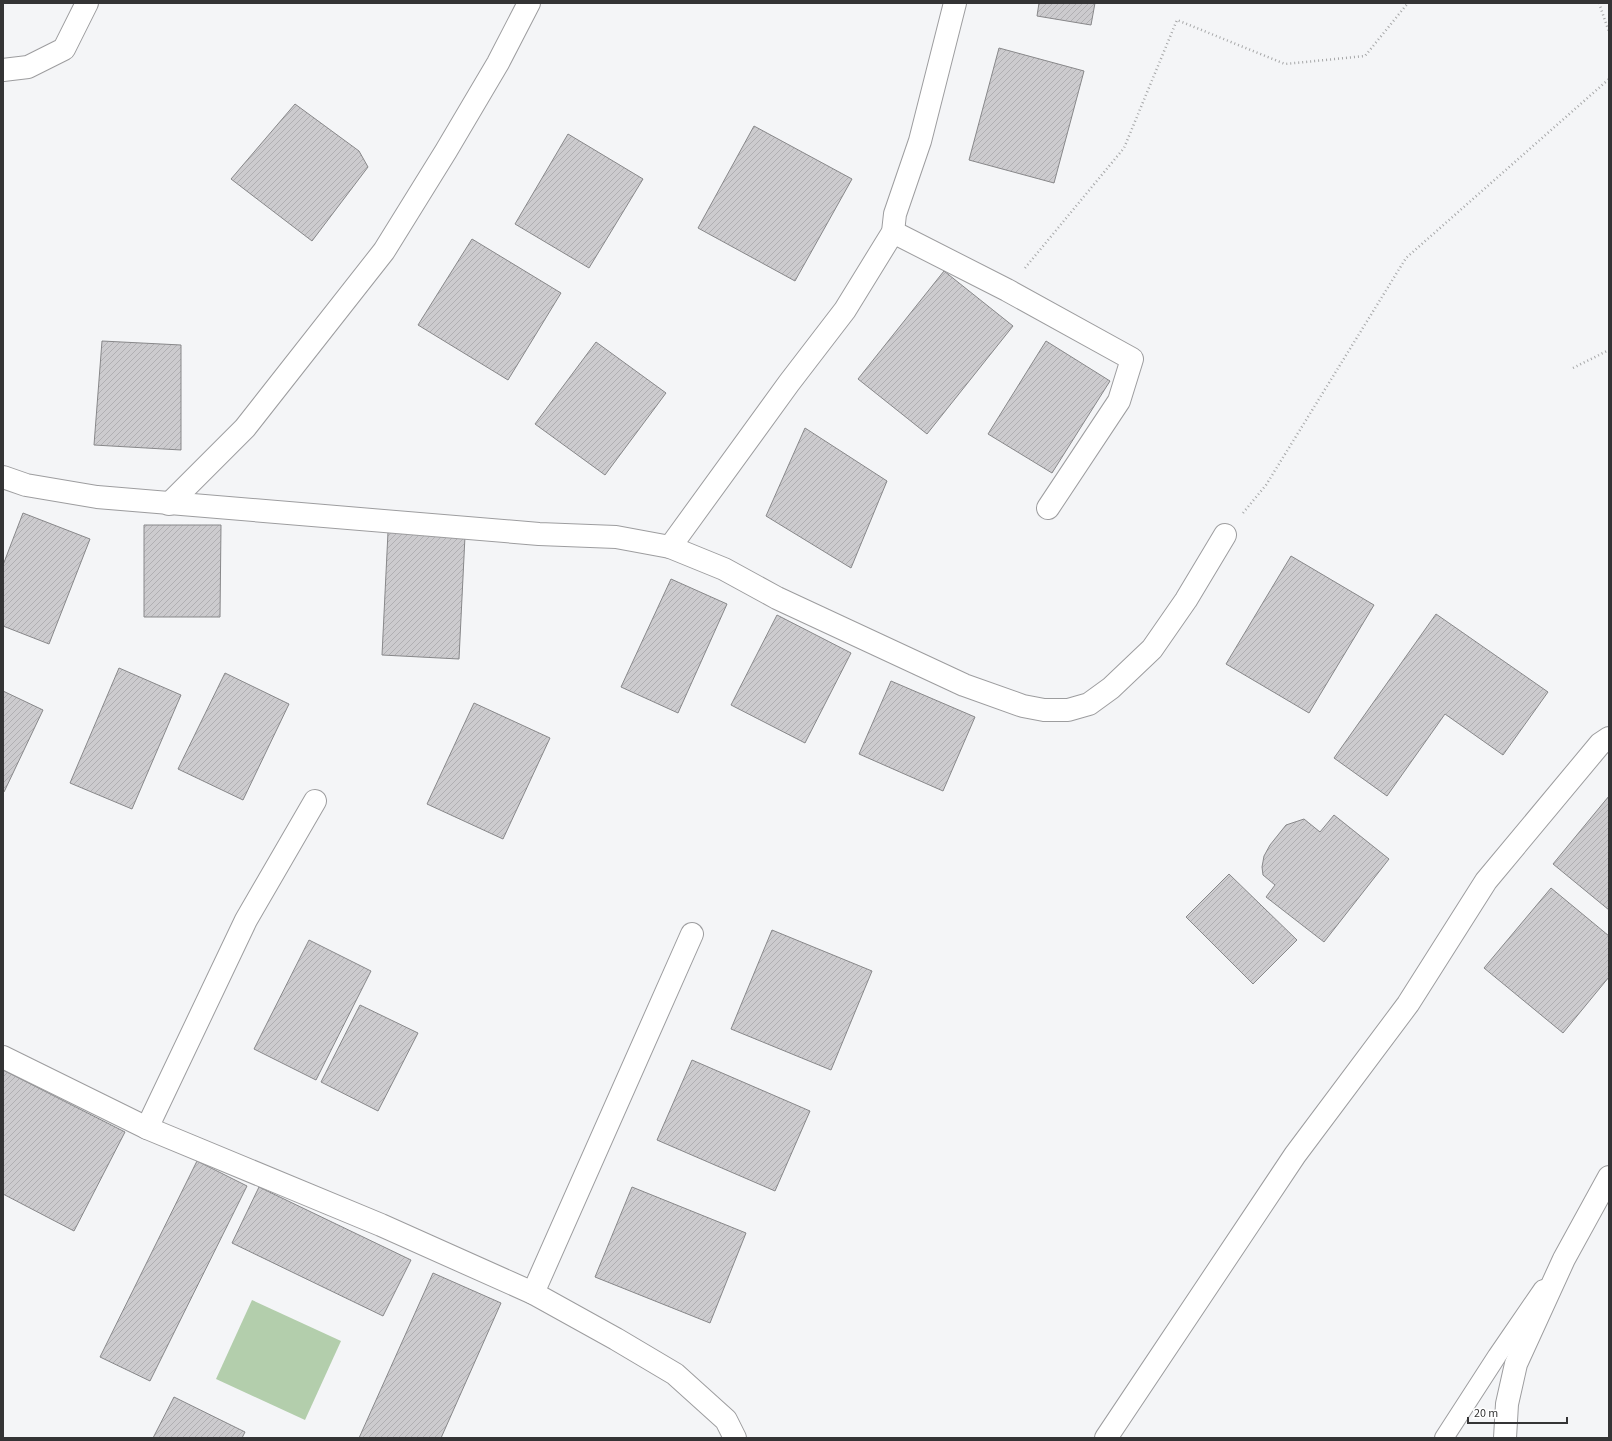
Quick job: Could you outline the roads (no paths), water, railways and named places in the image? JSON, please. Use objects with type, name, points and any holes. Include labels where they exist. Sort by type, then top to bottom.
[{"type":"street","points":[[3,70],[28,68],[64,49],[87,3]]},
{"type":"street","points":[[169,504],[244,428],[384,251],[446,151],[494,69],[529,3]]},
{"type":"street","points":[[670,547],[789,383],[845,310],[894,232],[895,214],[920,141],[955,3]]},
{"type":"street","points":[[894,232],[1007,290],[1132,359],[1119,401],[1048,508]]},
{"type":"street","points":[[3,477],[26,485],[97,497],[539,534],[616,537],[670,547],[724,569],[777,598],[964,685],[1023,706],[1044,710],[1068,710],[1089,704],[1111,688],[1152,649],[1186,600],[1225,535]]},
{"type":"street","points":[[1106,1438],[1295,1155],[1408,1004],[1486,881],[1600,744],[1609,738]]},
{"type":"street","points":[[147,1128],[246,920],[315,801]]},
{"type":"street","points":[[533,1292],[692,934]]},
{"type":"street","points":[[3,1057],[147,1128],[381,1224],[533,1292],[675,1374],[726,1420],[735,1438]]},
{"type":"street","points":[[1505,1438],[1507,1404],[1516,1364],[1564,1258],[1609,1177]]},
{"type":"lane","points":[[1444,1438],[1497,1356],[1564,1258]]}]
